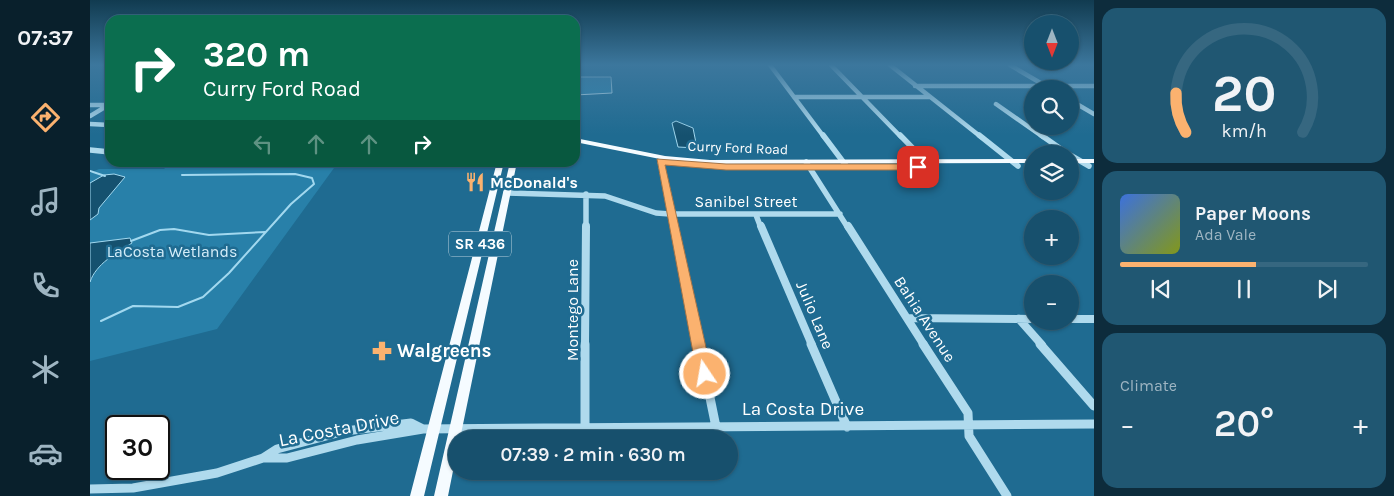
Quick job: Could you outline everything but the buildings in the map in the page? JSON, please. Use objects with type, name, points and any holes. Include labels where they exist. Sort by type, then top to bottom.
[{"type":"main road","name":"Curry Ford Road","points":[[580,141],[665,158],[710,162],[808,165]]},
{"type":"main road","name":"Curry Ford Road","points":[[580,147],[660,161],[726,167],[904,164],[1024,166]]},
{"type":"main road","points":[[660,161],[710,162]]},
{"type":"main road","points":[[1079,161],[1092,165]]},
{"type":"main road","name":"Curry Ford Road","points":[[928,164],[1024,162]]},
{"type":"main road","points":[[1079,166],[1092,165]]},
{"type":"main road","name":"SR 436","points":[[417,496],[429,429],[500,167]]},
{"type":"main road","name":"SR 436","points":[[441,496],[513,167]]},
{"type":"street","points":[[787,88],[845,165]]},
{"type":"street","points":[[853,88],[928,164]]},
{"type":"street","points":[[918,88],[1009,162],[1018,166]]},
{"type":"street","points":[[794,98],[930,97]]},
{"type":"street","points":[[996,104],[1056,145]]},
{"type":"street","points":[[90,105],[105,105]]},
{"type":"street","points":[[1079,105],[1094,114]]},
{"type":"street","points":[[90,116],[105,107]]},
{"type":"street","points":[[90,124],[105,125]]},
{"type":"street","points":[[90,150],[105,152]]},
{"type":"street","points":[[660,161],[716,427]]},
{"type":"street","name":"Bahia Avenue","points":[[808,165],[968,413],[969,436],[1007,496]]},
{"type":"street","name":"Sanibel Street","points":[[506,194],[586,194],[605,196],[642,209],[670,214],[840,214]]},
{"type":"street","name":"Montego Lane","points":[[585,427],[586,194]]},
{"type":"street","name":"Julio Lane","points":[[756,215],[847,427]]},
{"type":"street","points":[[907,318],[1024,319]]},
{"type":"street","points":[[1019,319],[1094,406]]},
{"type":"street","points":[[1079,319],[1094,319]]},
{"type":"street","name":"La Costa Drive","points":[[90,489],[133,488],[217,473],[262,458],[277,449],[345,431],[411,423],[429,429]]},
{"type":"street","name":"La Costa Drive","points":[[262,458],[276,461],[370,437],[408,434],[429,429],[1094,424]]},
{"type":"street","points":[[326,447],[336,441],[345,431]]},
{"type":"green space","name":"LaCosta Wetlands","points":[[166,167],[337,167],[306,168],[334,168],[217,329],[90,361],[90,173],[99,169],[164,169]]},
{"type":"shaded area","points":[[676,121],[693,128],[697,148],[678,147],[672,123]]},
{"type":"shaded area","points":[[114,174],[125,177],[99,208],[98,214],[90,220],[90,183],[104,175]]},
{"type":"shaded area","points":[[130,238],[132,243],[102,264],[90,282],[90,243]]},
{"type":"waterway","points":[[90,171],[105,176]]},
{"type":"waterway","points":[[101,321],[133,306],[178,307],[203,297],[229,273],[291,204],[314,184],[312,178],[295,174],[182,175]]},
{"type":"waterway","points":[[131,241],[160,230],[174,229],[209,235],[265,232]]},
{"type":"place","name":"McDonald's","points":[[475,182]]},
{"type":"place","name":"Walgreens","points":[[382,351]]},
{"type":"route","points":[[705,374],[660,161],[693,166],[726,167],[918,167]]}]
